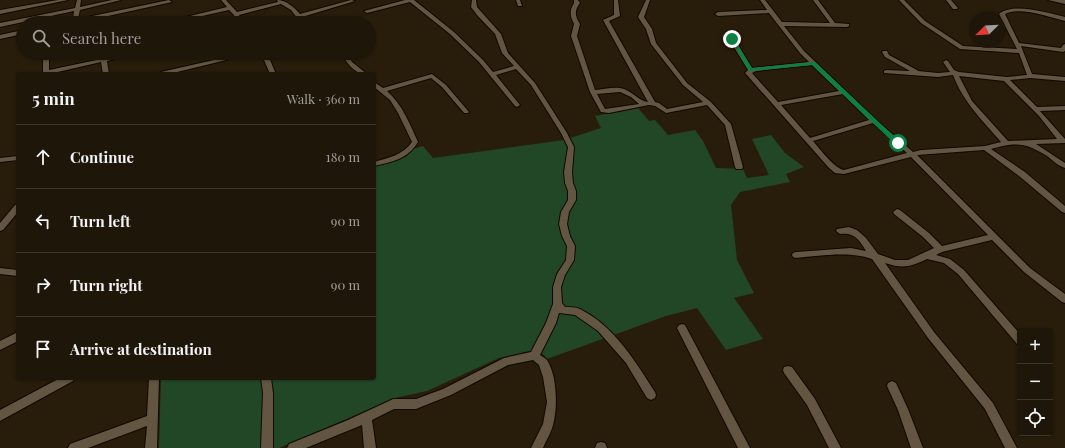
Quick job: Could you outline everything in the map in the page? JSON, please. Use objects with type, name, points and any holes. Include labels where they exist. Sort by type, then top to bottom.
[{"type":"street","points":[[0,12],[66,0]]},
{"type":"street","points":[[76,16],[79,0]]},
{"type":"street","points":[[41,16],[105,1],[119,0]]},
{"type":"street","points":[[223,0],[236,14],[281,1],[293,9],[298,16],[353,1]]},
{"type":"street","points":[[367,11],[411,0],[452,33],[493,74],[517,105]]},
{"type":"street","points":[[474,0],[474,6],[479,14],[498,34],[505,53],[533,84],[564,133],[571,147],[568,172],[569,183],[572,191],[572,200],[565,212],[563,224],[566,236],[571,246],[570,260],[561,274],[557,287],[558,304],[551,323],[534,356]]},
{"type":"street","points":[[576,0],[577,3],[572,9],[572,14],[577,24],[574,36],[593,92],[602,111],[650,104]]},
{"type":"street","points":[[616,0],[617,16],[606,20],[650,104]]},
{"type":"street","points":[[648,0],[641,17],[649,29],[653,43],[685,84],[709,103],[728,124],[739,167]]},
{"type":"street","points":[[762,0],[802,52],[874,121],[922,163],[1027,270],[1065,299]]},
{"type":"street","points":[[815,0],[834,25]]},
{"type":"street","points":[[901,0],[923,22],[962,48],[1021,51]]},
{"type":"street","points":[[948,0],[955,8]]},
{"type":"street","points":[[1050,0],[1065,2]]},
{"type":"street","points":[[104,14],[105,1]]},
{"type":"street","points":[[102,16],[169,2]]},
{"type":"street","points":[[195,16],[230,8]]},
{"type":"street","points":[[1030,76],[1018,44],[1002,14],[1004,12],[1017,10],[1065,19]]},
{"type":"street","points":[[718,14],[769,11]]},
{"type":"street","points":[[0,25],[16,22]]},
{"type":"street","points":[[780,24],[847,25]]},
{"type":"street","points":[[0,37],[16,34]]},
{"type":"street","points":[[732,39],[751,70]]},
{"type":"street","points":[[1018,44],[1063,50],[1065,46]]},
{"type":"street","points":[[885,52],[887,56],[919,74]]},
{"type":"street","points":[[46,60],[46,72]]},
{"type":"street","points":[[51,72],[108,60]]},
{"type":"street","points":[[170,72],[222,60]]},
{"type":"street","points":[[267,60],[272,72]]},
{"type":"street","points":[[348,60],[361,72]]},
{"type":"street","points":[[104,61],[106,72]]},
{"type":"street","points":[[946,62],[954,73],[958,85],[972,104],[1007,144]]},
{"type":"street","points":[[751,70],[814,63]]},
{"type":"street","points":[[493,74],[517,67]]},
{"type":"street","points":[[751,70],[748,73],[838,171],[844,172],[921,152],[986,148],[1024,142],[1064,141]]},
{"type":"street","points":[[886,72],[901,71],[940,75],[954,73],[1007,79],[1030,76],[1065,79]]},
{"type":"street","points":[[381,91],[432,76],[444,86],[466,112]]},
{"type":"street","points":[[1007,79],[1006,81],[1064,141]]},
{"type":"street","points":[[376,86],[392,99],[401,113],[415,142],[412,148],[404,155],[376,163]]},
{"type":"street","points":[[593,92],[620,90],[632,96],[641,103],[657,104],[666,111],[709,103]]},
{"type":"street","points":[[776,104],[845,92]]},
{"type":"street","points":[[1034,109],[1048,110],[1065,108]]},
{"type":"street","points":[[809,140],[874,121]]},
{"type":"street","points":[[1024,142],[1035,147],[1065,166]]},
{"type":"street","points":[[898,143],[921,152]]},
{"type":"street","points":[[986,148],[1022,174],[1065,210]]},
{"type":"street","points":[[0,160],[16,158]]},
{"type":"street","points":[[0,228],[16,210]]},
{"type":"street","points":[[897,212],[926,235],[940,249]]},
{"type":"street","points":[[840,231],[848,229],[869,247],[873,256],[881,264],[931,335],[989,406],[1011,448]]},
{"type":"street","points":[[796,255],[851,251],[904,264],[910,263],[940,249],[994,237]]},
{"type":"street","points":[[926,255],[947,261],[961,272],[1017,337]]},
{"type":"street","points":[[0,271],[16,273]]},
{"type":"street","points":[[558,304],[562,310],[577,312],[601,328],[629,360],[651,395]]},
{"type":"street","points":[[682,328],[744,448]]},
{"type":"street","points":[[0,346],[16,337]]},
{"type":"street","points":[[292,448],[352,424],[393,404],[416,404],[447,392],[480,374],[507,362],[534,356],[543,362],[548,377],[552,402],[548,424],[537,448]]},
{"type":"street","points":[[788,370],[811,402],[835,448]]},
{"type":"street","points":[[0,416],[65,380]]},
{"type":"street","points":[[151,448],[154,380]]},
{"type":"street","points":[[266,380],[268,393],[267,448]]},
{"type":"street","points":[[892,386],[903,409],[917,448]]},
{"type":"street","points":[[366,417],[370,448]]},
{"type":"street","points":[[74,448],[152,419]]},
{"type":"green space","points":[[638,108],[649,121],[655,120],[668,135],[695,130],[703,141],[716,168],[743,169],[747,178],[769,175],[752,139],[771,135],[785,153],[804,167],[786,174],[790,182],[740,192],[731,205],[737,260],[754,293],[734,298],[763,339],[726,350],[697,308],[666,316],[547,359],[543,354],[529,351],[499,358],[427,391],[395,398],[279,448],[159,448],[161,380],[376,380],[376,165],[406,157],[413,149],[423,146],[433,158],[564,140],[601,128],[595,116]]},
{"type":"route","points":[[732,39],[751,70],[814,63],[898,143]]}]
